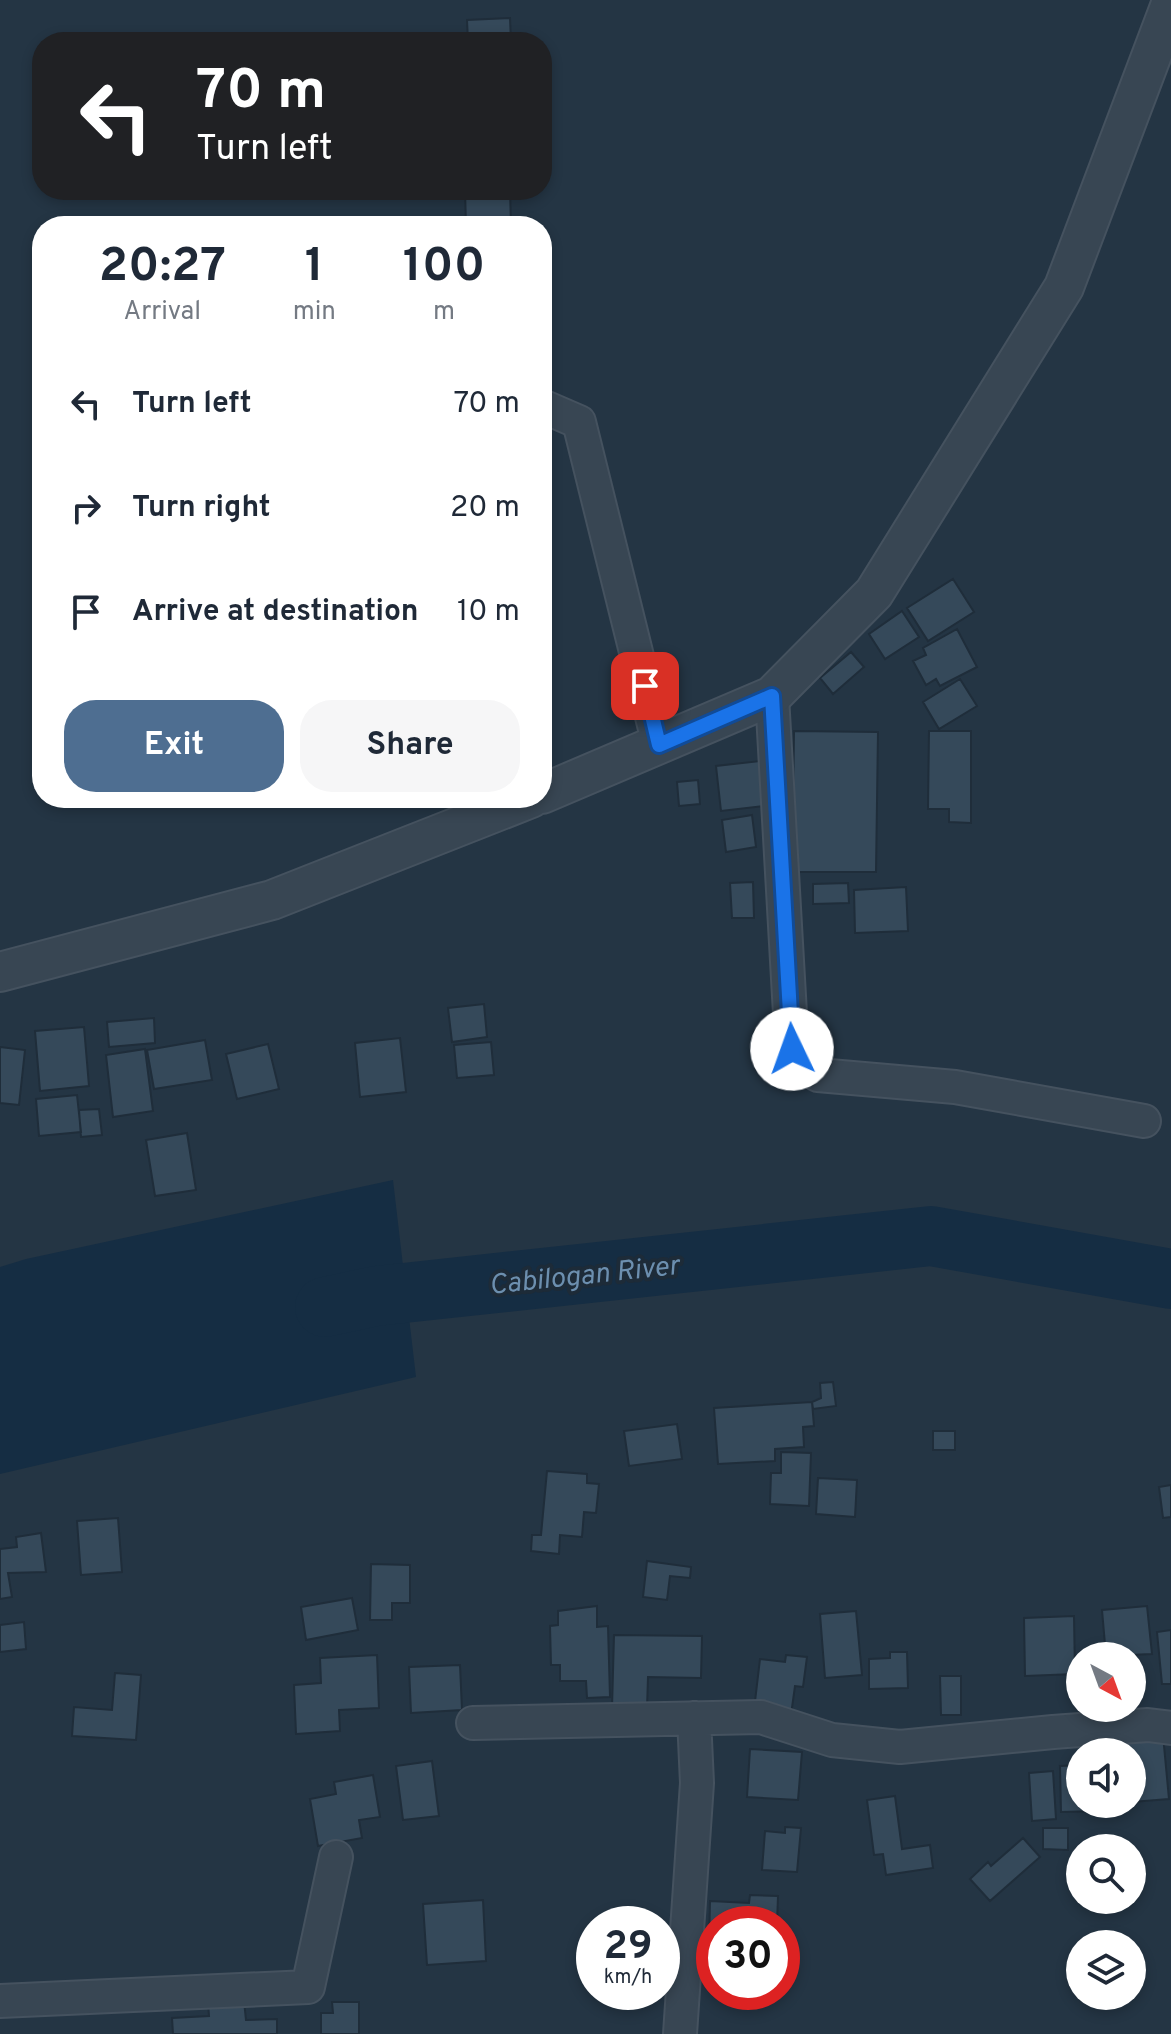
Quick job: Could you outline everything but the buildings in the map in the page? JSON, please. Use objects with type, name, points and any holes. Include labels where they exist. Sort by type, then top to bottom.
[{"type":"street","points":[[552,790],[772,696],[874,593],[1064,287],[1171,4]]},
{"type":"street","points":[[552,410],[579,422],[659,745]]},
{"type":"street","points":[[772,696],[792,1049],[818,1075],[955,1087],[1144,1121]]},
{"type":"street","points":[[0,972],[272,900],[506,808]]},
{"type":"street","points":[[473,1723],[761,1717],[832,1740],[900,1747],[1148,1725],[1171,1728]]},
{"type":"street","points":[[680,2034],[697,1783],[694,1718]]},
{"type":"street","points":[[0,2001],[308,1987],[336,1857]]},
{"type":"water","points":[[393,1180],[416,1377],[0,1474],[0,1267]]},
{"type":"waterway","name":"Cabilogan River","points":[[325,1307],[376,1296],[931,1236],[1171,1279]]},
{"type":"route","points":[[645,686],[659,745],[772,696],[792,1049]]}]
